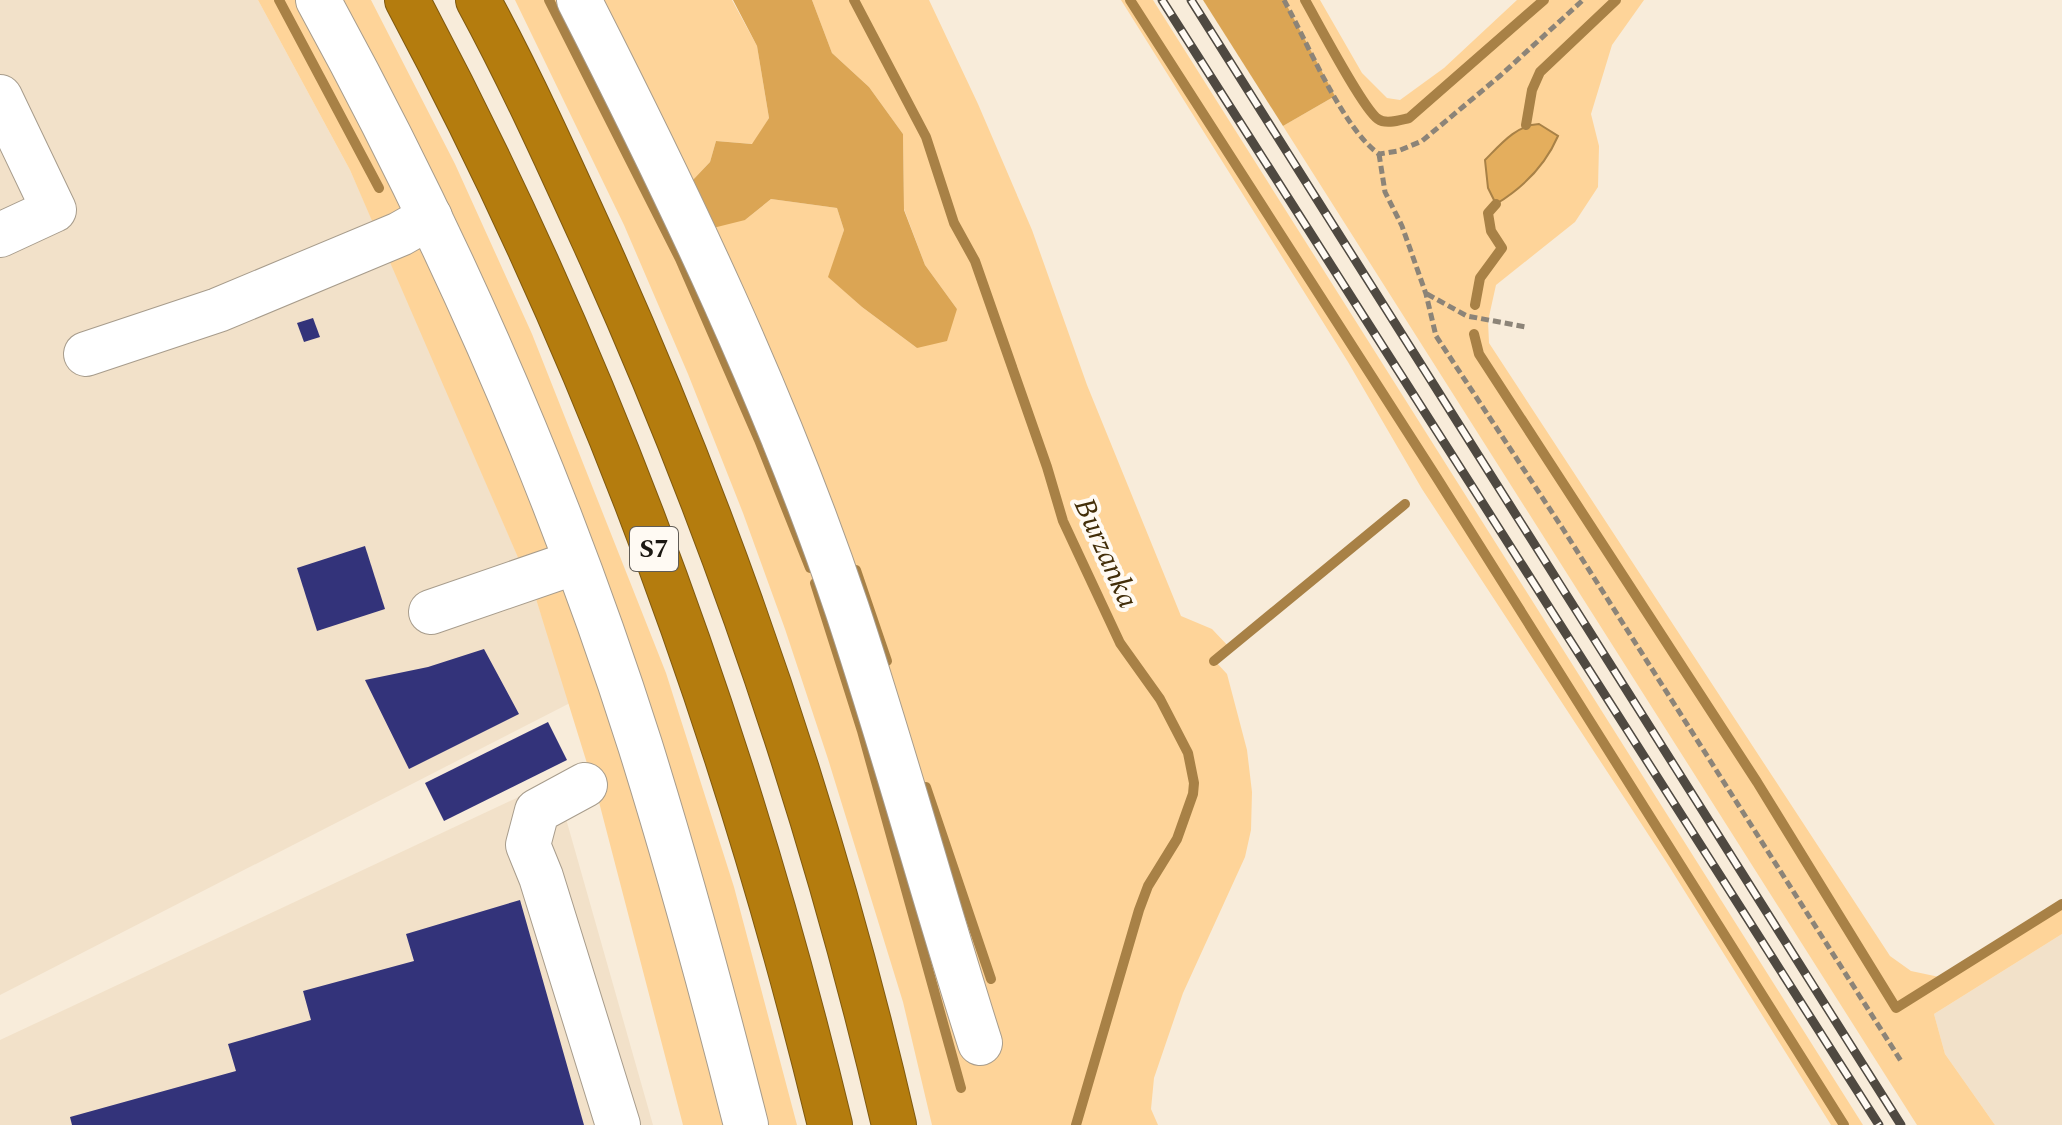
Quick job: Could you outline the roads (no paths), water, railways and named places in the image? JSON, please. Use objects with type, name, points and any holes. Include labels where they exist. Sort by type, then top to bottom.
[{"type":"highway","name":"S7","points":[[407,0],[509,205],[562,321],[602,413],[690,645],[755,848],[830,1125]]},
{"type":"highway","name":"S7","points":[[478,0],[586,224],[706,507],[815,831],[894,1125]]},
{"type":"street","points":[[318,0],[430,217],[522,423],[576,562],[640,745],[746,1125]]},
{"type":"street","points":[[579,0],[647,133],[721,290],[791,458],[847,607],[980,1043]]},
{"type":"street","points":[[0,97],[54,210],[0,235]]},
{"type":"street","points":[[86,354],[218,310],[400,234],[430,217]]},
{"type":"street","points":[[431,612],[576,562]]},
{"type":"street","points":[[585,785],[537,811],[528,845],[541,877],[618,1125]]},
{"type":"waterway","points":[[279,0],[379,188]]},
{"type":"waterway","points":[[549,0],[680,259],[759,440],[810,568]]},
{"type":"waterway","name":"Burzanka","points":[[854,0],[926,137],[954,223],[975,261],[1063,521],[1120,643],[1160,699],[1188,753],[1194,783],[1177,839],[1148,886],[1139,910],[1076,1125]]},
{"type":"waterway","points":[[1130,0],[1437,478],[1844,1125]]},
{"type":"waterway","points":[[1305,0],[1362,99],[1378,119],[1389,122],[1409,118],[1544,0]]},
{"type":"waterway","points":[[1526,125],[1532,90],[1540,72],[1616,0]]},
{"type":"waterway","points":[[1475,305],[1480,278],[1502,248],[1491,231],[1488,213],[1496,204]]},
{"type":"waterway","points":[[1474,334],[1479,354],[1757,782],[1896,1008],[2062,904]]},
{"type":"waterway","points":[[1214,661],[1405,504]]},
{"type":"waterway","points":[[856,570],[887,661]]},
{"type":"waterway","points":[[815,583],[862,731],[961,1088]]},
{"type":"waterway","points":[[926,787],[991,979]]},
{"type":"railway","points":[[1162,0],[1879,1125]]},
{"type":"railway","points":[[1191,0],[1901,1125]]}]
